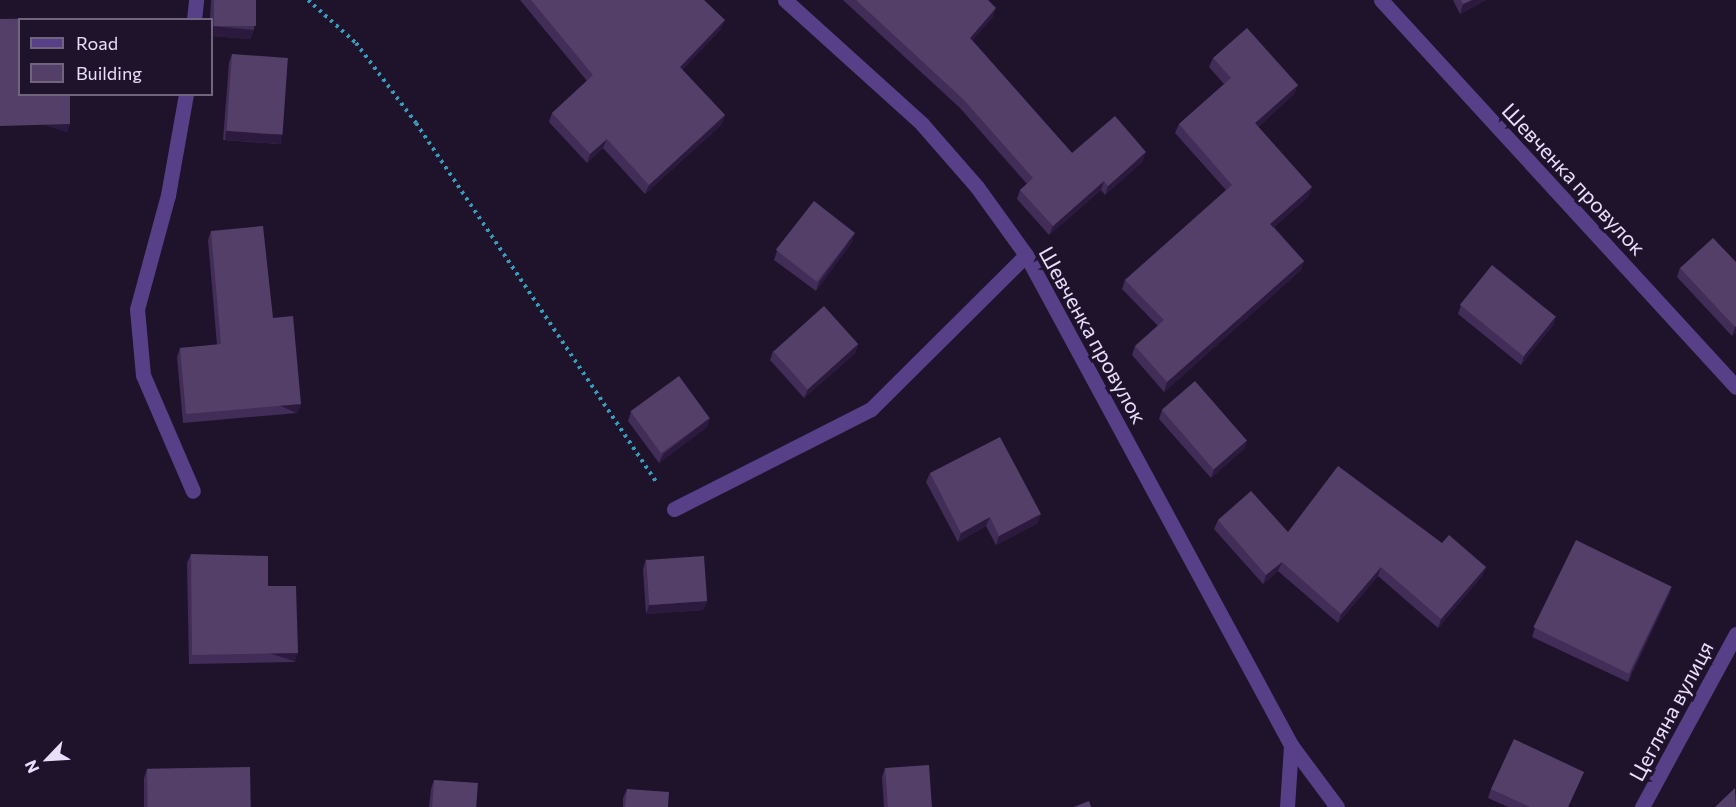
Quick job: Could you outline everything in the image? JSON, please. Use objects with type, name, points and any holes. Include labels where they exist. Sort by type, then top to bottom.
[{"type":"street","points":[[194,18],[196,0]]},
{"type":"street","name":"Шевченка провулок","points":[[785,0],[922,124],[977,187],[1026,255],[1291,745],[1337,807]]},
{"type":"street","name":"Шевченка провулок","points":[[1380,0],[1736,387]]},
{"type":"street","points":[[186,96],[168,195],[137,309],[143,375],[193,491]]},
{"type":"street","points":[[674,509],[871,408],[1026,255]]},
{"type":"street","name":"Цегляна вулиця","points":[[1642,807],[1736,634]]},
{"type":"street","points":[[1287,807],[1291,745]]},
{"type":"path","points":[[308,0],[356,43],[416,123],[674,509]]},
{"type":"building","points":[[214,0],[256,0],[256,26],[214,26]]},
{"type":"building","points":[[531,0],[704,0],[725,20],[680,67],[725,115],[649,185],[607,139],[590,154],[552,113],[593,75]]},
{"type":"building","points":[[856,0],[988,0],[996,8],[970,38],[1072,153],[1115,116],[1146,152],[1108,186],[1104,181],[1053,226],[1020,190],[1033,178],[963,99]]},
{"type":"building","points":[[0,19],[18,19],[18,96],[70,96],[70,124],[0,126]]},
{"type":"building","points":[[1247,28],[1298,85],[1255,123],[1312,187],[1270,224],[1304,261],[1167,382],[1135,346],[1164,320],[1125,280],[1232,185],[1179,124],[1231,78],[1213,58]]},
{"type":"building","points":[[232,54],[288,58],[282,135],[227,131]]},
{"type":"building","points":[[814,201],[855,233],[817,282],[776,250]]},
{"type":"building","points":[[263,226],[273,318],[293,316],[301,404],[186,414],[180,348],[221,344],[211,231]]},
{"type":"building","points":[[1713,238],[1736,262],[1735,327],[1680,268]]},
{"type":"building","points":[[1492,265],[1556,317],[1524,356],[1460,305]]},
{"type":"building","points":[[824,306],[858,344],[808,389],[773,352]]},
{"type":"building","points":[[679,376],[710,418],[661,453],[630,411]]},
{"type":"building","points":[[1195,381],[1247,441],[1214,469],[1162,410]]},
{"type":"building","points":[[1000,437],[1041,514],[999,536],[990,517],[961,533],[930,473]]},
{"type":"building","points":[[1338,466],[1442,543],[1449,535],[1486,567],[1441,619],[1381,567],[1341,614],[1282,562],[1266,575],[1218,520],[1251,491],[1288,532]]},
{"type":"building","points":[[1576,540],[1671,586],[1629,674],[1533,627]]},
{"type":"building","points":[[191,554],[268,556],[268,586],[296,586],[298,653],[192,655]]},
{"type":"building","points":[[704,556],[707,601],[649,605],[646,560]]},
{"type":"building","points":[[1514,739],[1584,772],[1568,807],[1530,807],[1491,789]]},
{"type":"building","points":[[929,765],[932,807],[888,807],[885,768]]},
{"type":"building","points":[[250,767],[251,807],[148,807],[147,769]]},
{"type":"building","points":[[434,780],[478,783],[476,807],[432,807]]},
{"type":"building","points":[[1735,788],[1736,807],[1715,807]]},
{"type":"building","points":[[627,789],[669,792],[668,807],[625,807]]},
{"type":"building","points":[[1089,801],[1091,807],[1074,807]]}]
